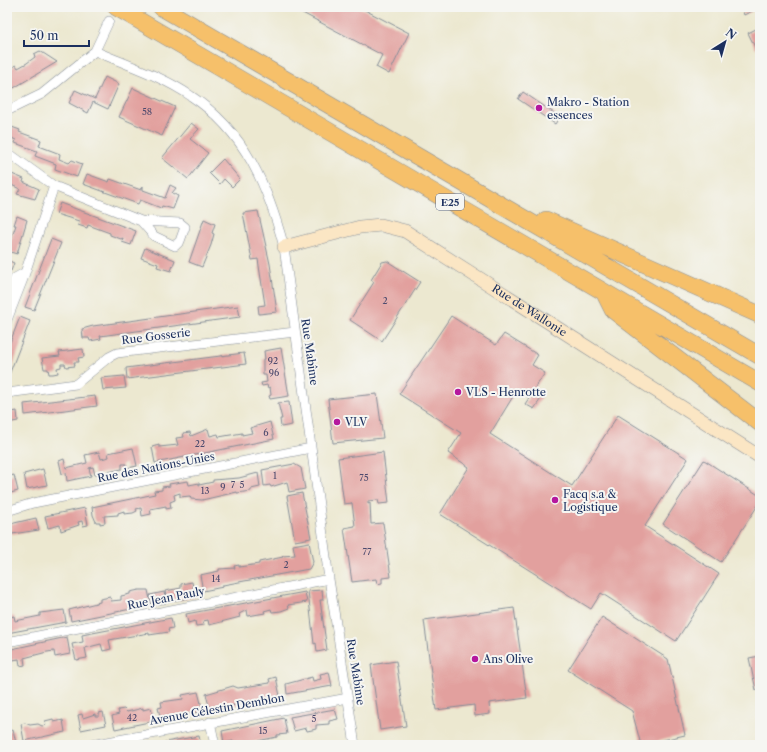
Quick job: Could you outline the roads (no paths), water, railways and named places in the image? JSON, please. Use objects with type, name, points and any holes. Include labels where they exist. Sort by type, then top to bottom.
[{"type":"highway","name":"E25","points":[[161,7],[760,356]]},
{"type":"highway","name":"E25","points":[[112,14],[604,292],[760,383]]},
{"type":"highway","points":[[355,120],[378,126],[538,217],[760,315]]},
{"type":"highway","points":[[604,292],[613,310],[760,423]]},
{"type":"street","points":[[7,111],[42,94],[95,51],[112,14]]},
{"type":"street","name":"Rue Mabîme","points":[[95,51],[169,83],[191,96],[226,126],[254,164],[278,225],[284,247],[329,579],[355,745]]},
{"type":"street","points":[[7,152],[54,186],[140,221]]},
{"type":"street","points":[[7,320],[54,186]]},
{"type":"street","name":"Rue de Wallonie","points":[[284,247],[360,227],[381,225],[405,231],[760,457]]},
{"type":"street","points":[[7,299],[15,278],[24,273]]},
{"type":"street","name":"Rue Gosserie","points":[[7,393],[76,384],[109,357],[117,353],[295,332]]},
{"type":"street","name":"Rue des Nations-Unies","points":[[7,510],[40,502],[311,448]]},
{"type":"street","name":"Rue Jean Pauly","points":[[7,642],[329,579]]},
{"type":"street","name":"Avenue Célestin Demblon","points":[[91,745],[124,741],[210,722],[348,698]]},
{"type":"street","points":[[210,722],[215,745]]},
{"type":"place","name":"Makro - Station essences","points":[[539,108]]},
{"type":"place","name":"VLS - Henrotte","points":[[458,392]]},
{"type":"place","name":"VLV","points":[[337,422]]},
{"type":"place","name":"Facq s.a & Logistique","points":[[555,500]]},
{"type":"place","name":"Ans Olive","points":[[475,659]]}]
